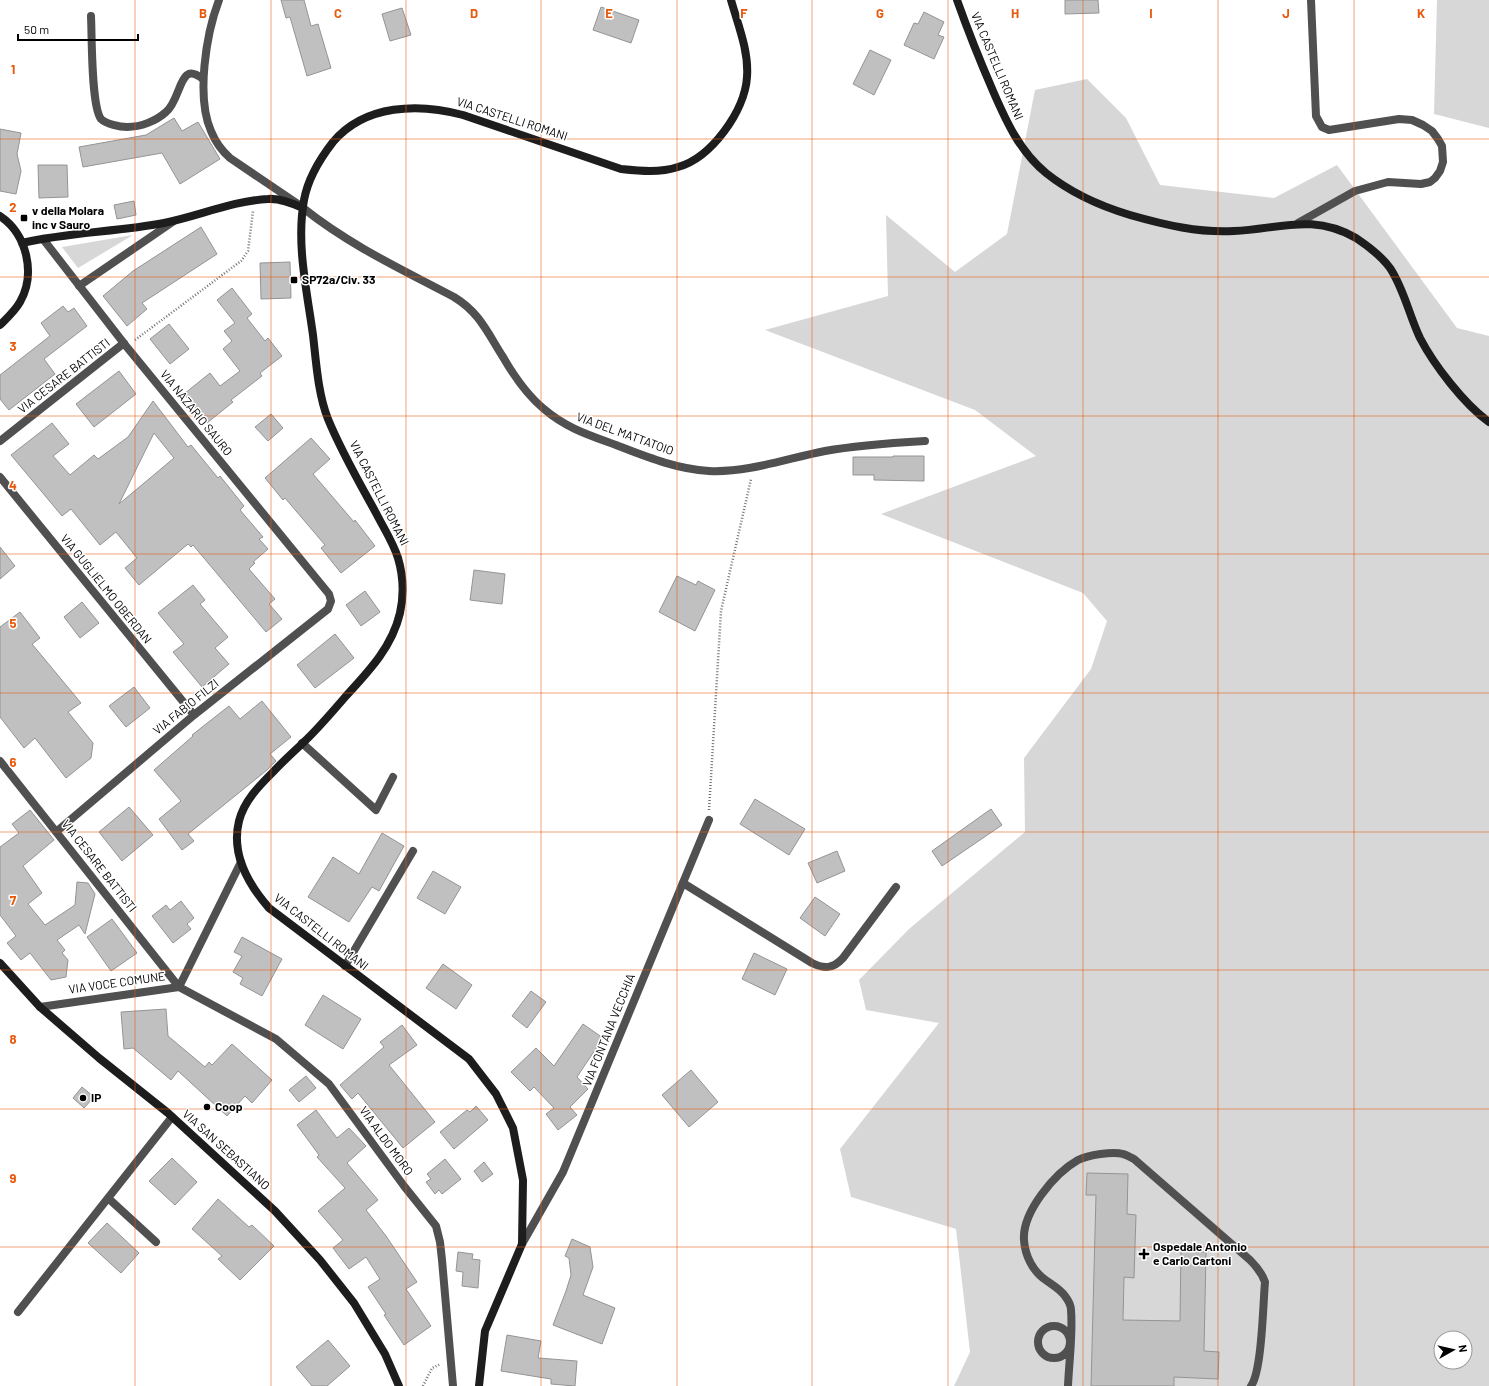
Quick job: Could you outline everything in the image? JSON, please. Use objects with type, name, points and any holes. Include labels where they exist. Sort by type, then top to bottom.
[{"type":"street","name":"VIA DEL MATTATOIO","points":[[219,0],[208,42],[203,79],[205,111],[209,125],[225,154],[237,164],[274,187],[340,236],[468,306],[484,324],[502,357],[522,386],[539,405],[568,426],[645,457],[691,469],[721,470],[754,466],[850,447],[924,441]]},
{"type":"street","name":"VIA CASTELLI ROMANI","points":[[480,1386],[485,1331],[522,1244],[523,1180],[513,1128],[496,1094],[469,1059],[269,908],[253,888],[247,878],[241,862],[238,833],[239,820],[253,793],[302,743],[373,666],[388,644],[394,632],[400,612],[402,590],[400,568],[394,548],[348,462],[327,416],[318,379],[303,261],[301,231],[303,208],[307,186],[312,175],[320,160],[335,140],[358,121],[378,113],[400,108],[444,110],[463,115],[621,169],[635,171],[666,170],[692,162],[703,154],[728,128],[745,91],[747,77],[746,55],[731,0]]},
{"type":"street","name":"VIA CASTELLI ROMANI","points":[[957,0],[982,67],[1009,128],[1029,156],[1046,173],[1086,199],[1110,209],[1178,227],[1228,232],[1298,223],[1326,226],[1339,230],[1365,244],[1390,268],[1420,338],[1432,358],[1455,388],[1479,415],[1489,422]]},
{"type":"street","points":[[1298,223],[1355,191],[1388,182],[1421,184],[1430,182],[1440,171],[1443,162],[1442,146],[1438,138],[1427,128],[1412,120],[1399,119],[1329,130],[1322,127],[1316,116],[1311,0]]},
{"type":"street","points":[[92,16],[94,94],[98,112],[104,121],[124,127],[146,124],[158,118],[167,111],[174,102],[187,74],[192,74],[203,79]]},
{"type":"street","points":[[22,243],[143,226],[176,220],[222,207],[254,201],[274,199],[288,202],[303,208]]},
{"type":"street","points":[[0,216],[11,225],[22,243],[28,269],[26,287],[20,303],[0,326]]},
{"type":"street","points":[[79,286],[176,220]]},
{"type":"street","name":"VIA NAZARIO SAURO","points":[[43,239],[125,345],[328,594],[331,601]]},
{"type":"street","name":"VIA CESARE BATTISTI","points":[[0,441],[125,345]]},
{"type":"street","name":"VIA GUGLIELMO OBERDAN","points":[[0,477],[194,715]]},
{"type":"street","name":"VIA FABIO FILZI","points":[[56,832],[194,715],[328,609],[331,601]]},
{"type":"street","points":[[302,743],[376,810],[393,777]]},
{"type":"street","name":"VIA CESARE BATTISTI","points":[[0,761],[179,987]]},
{"type":"street","name":"VIA FONTANA VECCHIA","points":[[522,1244],[563,1172],[709,820]]},
{"type":"street","points":[[345,966],[413,851]]},
{"type":"street","name":"VIA VOCE COMUNE","points":[[40,1007],[179,987],[241,862]]},
{"type":"street","points":[[683,883],[812,963],[823,968],[829,968],[840,962],[896,887]]},
{"type":"street","name":"VIA SAN SEBASTIANO","points":[[0,963],[40,1007],[99,1058],[172,1117],[275,1211],[320,1260],[354,1303],[385,1354],[399,1386]]},
{"type":"street","name":"VIA ALDO MORO","points":[[179,987],[276,1039],[329,1084],[404,1186],[436,1226],[442,1260],[453,1386]]},
{"type":"street","points":[[18,1312],[172,1117]]},
{"type":"street","points":[[1068,1386],[1071,1308],[1066,1296],[1057,1287],[1046,1281],[1035,1271],[1027,1256],[1024,1239],[1027,1222],[1037,1201],[1048,1185],[1079,1160],[1106,1153],[1122,1154],[1134,1159],[1250,1260],[1263,1276],[1265,1282],[1258,1367],[1255,1381],[1251,1386]]},
{"type":"street","points":[[108,1198],[156,1242]]},
{"type":"street","points":[[1054,1325],[1061,1327],[1067,1332],[1070,1338],[1070,1346],[1068,1351],[1058,1358],[1047,1357],[1038,1348],[1038,1336],[1042,1330],[1047,1327],[1054,1325]]},
{"type":"path","points":[[125,345],[242,261],[248,251],[254,201]]},
{"type":"path","points":[[709,820],[721,611],[754,466]]},
{"type":"path","points":[[423,1386],[431,1370],[435,1366],[451,1363]]},
{"type":"shaded area","points":[[1437,0],[1489,0],[1489,128],[1434,114]]},
{"type":"shaded area","points":[[1087,79],[1126,118],[1160,185],[1274,198],[1337,165],[1457,328],[1489,336],[1489,1386],[954,1386],[970,1352],[956,1229],[851,1197],[840,1149],[939,1023],[866,1010],[859,980],[909,929],[1025,832],[1024,758],[1091,669],[1107,621],[1083,593],[881,514],[1036,456],[975,410],[765,330],[888,296],[886,215],[955,272],[1007,234],[1035,90]]},
{"type":"shaded area","points":[[133,235],[78,268],[62,247]]},
{"type":"building","points":[[281,0],[304,0],[311,26],[318,24],[331,68],[307,76],[290,17],[286,18]]},
{"type":"building","points":[[1065,0],[1098,0],[1099,13],[1065,14]]},
{"type":"building","points":[[601,7],[639,20],[631,43],[593,30]]},
{"type":"building","points":[[402,8],[411,35],[390,41],[382,14]]},
{"type":"building","points":[[924,12],[944,22],[938,35],[944,37],[934,59],[904,45],[914,23],[918,24]]},
{"type":"building","points":[[870,50],[891,60],[874,95],[853,84]]},
{"type":"building","points":[[174,118],[182,131],[198,122],[220,159],[180,184],[162,153],[83,167],[79,147],[146,135]]},
{"type":"building","points":[[0,129],[21,133],[17,154],[21,171],[16,194],[0,191]]},
{"type":"building","points":[[38,165],[67,165],[68,197],[39,198]]},
{"type":"building","points":[[134,201],[136,215],[117,219],[114,205]]},
{"type":"building","points":[[201,227],[217,254],[142,303],[147,309],[127,326],[103,296],[133,271]]},
{"type":"building","points":[[290,262],[291,298],[261,299],[260,263]]},
{"type":"building","points":[[232,288],[252,314],[247,318],[265,341],[268,338],[282,356],[260,373],[262,376],[231,400],[233,402],[207,423],[184,394],[210,373],[220,386],[240,371],[223,349],[232,341],[224,331],[235,323],[217,300]]},
{"type":"building","points":[[63,306],[68,312],[74,308],[87,326],[44,359],[55,374],[9,410],[0,399],[0,375],[50,336],[41,323]]},
{"type":"building","points":[[169,324],[189,349],[170,364],[150,339]]},
{"type":"building","points":[[119,371],[136,394],[94,427],[76,404]]},
{"type":"building","points":[[153,401],[188,447],[191,445],[218,478],[220,476],[244,506],[240,510],[263,537],[259,539],[268,549],[253,562],[255,563],[249,569],[275,599],[269,604],[282,619],[266,632],[193,545],[191,547],[188,544],[139,585],[125,568],[137,558],[116,532],[100,545],[71,509],[62,516],[11,455],[52,423],[69,444],[53,456],[70,475],[94,455],[98,459],[128,437]],"holes":[[[154,433],[174,458],[119,504]]]},
{"type":"building","points":[[271,414],[283,428],[268,441],[255,427]]},
{"type":"building","points":[[311,438],[330,459],[313,474],[354,522],[355,520],[375,546],[341,573],[321,548],[325,545],[285,498],[283,500],[265,478]]},
{"type":"building","points":[[924,456],[924,481],[874,480],[874,475],[853,475],[853,457]]},
{"type":"building","points":[[0,547],[15,566],[0,579]]},
{"type":"building","points":[[474,570],[505,574],[502,604],[470,600]]},
{"type":"building","points":[[677,576],[696,585],[698,581],[715,590],[695,631],[659,612]]},
{"type":"building","points":[[193,585],[205,600],[200,604],[228,637],[215,648],[229,664],[202,687],[173,652],[184,644],[158,613]]},
{"type":"building","points":[[365,591],[380,612],[361,626],[346,605]]},
{"type":"building","points":[[82,602],[99,623],[80,638],[64,617]]},
{"type":"building","points":[[20,612],[40,638],[32,644],[81,703],[68,712],[93,743],[91,758],[66,778],[35,738],[24,748],[0,717],[0,627]]},
{"type":"building","points":[[335,634],[354,658],[315,688],[297,665]]},
{"type":"building","points":[[134,687],[150,708],[126,727],[109,706]]},
{"type":"building","points":[[262,701],[291,737],[270,754],[276,761],[267,770],[188,834],[194,841],[182,850],[159,819],[181,801],[154,770],[193,736],[192,735],[229,706],[240,719]]},
{"type":"building","points":[[755,799],[805,829],[789,855],[740,824]]},
{"type":"building","points":[[129,807],[153,835],[122,861],[99,832]]},
{"type":"building","points":[[991,809],[1002,825],[942,866],[932,851]]},
{"type":"building","points":[[30,810],[54,840],[23,866],[42,893],[28,904],[45,925],[75,905],[77,882],[88,883],[95,894],[85,934],[79,925],[57,940],[65,950],[62,953],[68,960],[66,977],[51,980],[30,953],[21,960],[7,943],[16,936],[0,915],[0,847],[19,833],[12,824]]},
{"type":"building","points":[[382,833],[404,846],[379,891],[372,887],[349,922],[308,897],[333,857],[359,874]]},
{"type":"building","points":[[837,851],[845,871],[817,883],[808,863]]},
{"type":"building","points":[[433,871],[461,887],[445,914],[417,898]]},
{"type":"building","points":[[815,897],[840,914],[825,936],[800,918]]},
{"type":"building","points":[[181,901],[194,918],[187,924],[191,929],[173,943],[152,916],[166,905],[170,910]]},
{"type":"building","points":[[112,919],[137,953],[111,971],[87,937]]},
{"type":"building","points":[[242,937],[282,959],[262,996],[240,984],[243,978],[233,972],[242,956],[234,952]]},
{"type":"building","points":[[754,953],[787,969],[775,995],[742,979]]},
{"type":"building","points":[[443,964],[472,985],[456,1009],[426,988]]},
{"type":"building","points":[[531,991],[546,1002],[527,1028],[512,1016]]},
{"type":"building","points":[[323,995],[361,1019],[343,1049],[305,1025]]},
{"type":"building","points":[[166,1009],[168,1036],[205,1067],[209,1062],[212,1065],[232,1044],[272,1080],[252,1103],[245,1096],[227,1116],[178,1071],[171,1080],[133,1048],[124,1049],[121,1012]]},
{"type":"building","points":[[583,1024],[603,1038],[577,1077],[588,1089],[570,1107],[577,1115],[558,1130],[546,1114],[554,1108],[534,1087],[530,1091],[511,1072],[536,1048],[554,1066]]},
{"type":"building","points":[[402,1025],[417,1045],[389,1065],[435,1122],[403,1148],[358,1093],[352,1099],[340,1085],[384,1047],[380,1042]]},
{"type":"building","points":[[691,1070],[718,1102],[689,1127],[662,1095]]},
{"type":"building","points":[[306,1076],[316,1088],[299,1102],[289,1090]]},
{"type":"building","name":"IP","points":[[82,1087],[94,1097],[84,1108],[73,1098]]},
{"type":"building","points":[[476,1106],[488,1120],[454,1149],[440,1132],[467,1110],[470,1112]]},
{"type":"building","points":[[316,1110],[337,1138],[349,1128],[366,1146],[347,1163],[378,1200],[366,1210],[386,1236],[417,1282],[406,1289],[431,1326],[404,1345],[368,1287],[380,1279],[366,1257],[349,1269],[333,1248],[343,1240],[318,1211],[345,1188],[317,1157],[319,1155],[297,1125]]},
{"type":"building","points":[[172,1158],[197,1182],[175,1205],[149,1181]]},
{"type":"building","points":[[445,1159],[461,1179],[442,1194],[439,1190],[435,1194],[426,1182],[431,1179],[427,1174]]},
{"type":"building","points":[[484,1162],[493,1174],[482,1182],[474,1171]]},
{"type":"building","name":"Ospedale Antonio e Carlo Cartoni","points":[[1087,1173],[1128,1174],[1127,1214],[1136,1215],[1134,1278],[1124,1277],[1123,1320],[1180,1321],[1181,1251],[1206,1252],[1204,1351],[1219,1352],[1218,1379],[1174,1377],[1174,1386],[1091,1386],[1096,1195],[1086,1195]]},
{"type":"building","points":[[218,1199],[249,1227],[252,1225],[274,1246],[240,1280],[218,1259],[222,1256],[192,1229]]},
{"type":"building","points":[[107,1223],[139,1253],[121,1273],[88,1243]]},
{"type":"building","points":[[572,1239],[590,1247],[593,1267],[583,1295],[615,1308],[602,1344],[553,1325],[571,1275],[569,1258],[565,1256]]},
{"type":"building","points":[[458,1252],[473,1254],[472,1259],[480,1260],[478,1288],[462,1286],[463,1272],[456,1271]]},
{"type":"building","points":[[507,1335],[541,1341],[538,1358],[577,1361],[575,1386],[551,1384],[551,1379],[501,1371]]},
{"type":"building","points":[[328,1340],[350,1366],[327,1386],[312,1386],[296,1367]]},
{"type":"place","name":"v della Molara inc v Sauro","points":[[24,218]]},
{"type":"place","name":"SP72a/Civ. 33","points":[[294,280]]},
{"type":"place","name":"IP","points":[[83,1098]]},
{"type":"place","name":"Coop","points":[[207,1107]]},
{"type":"place","name":"Ospedale Antonio e Carlo Cartoni","points":[[1144,1254]]}]
